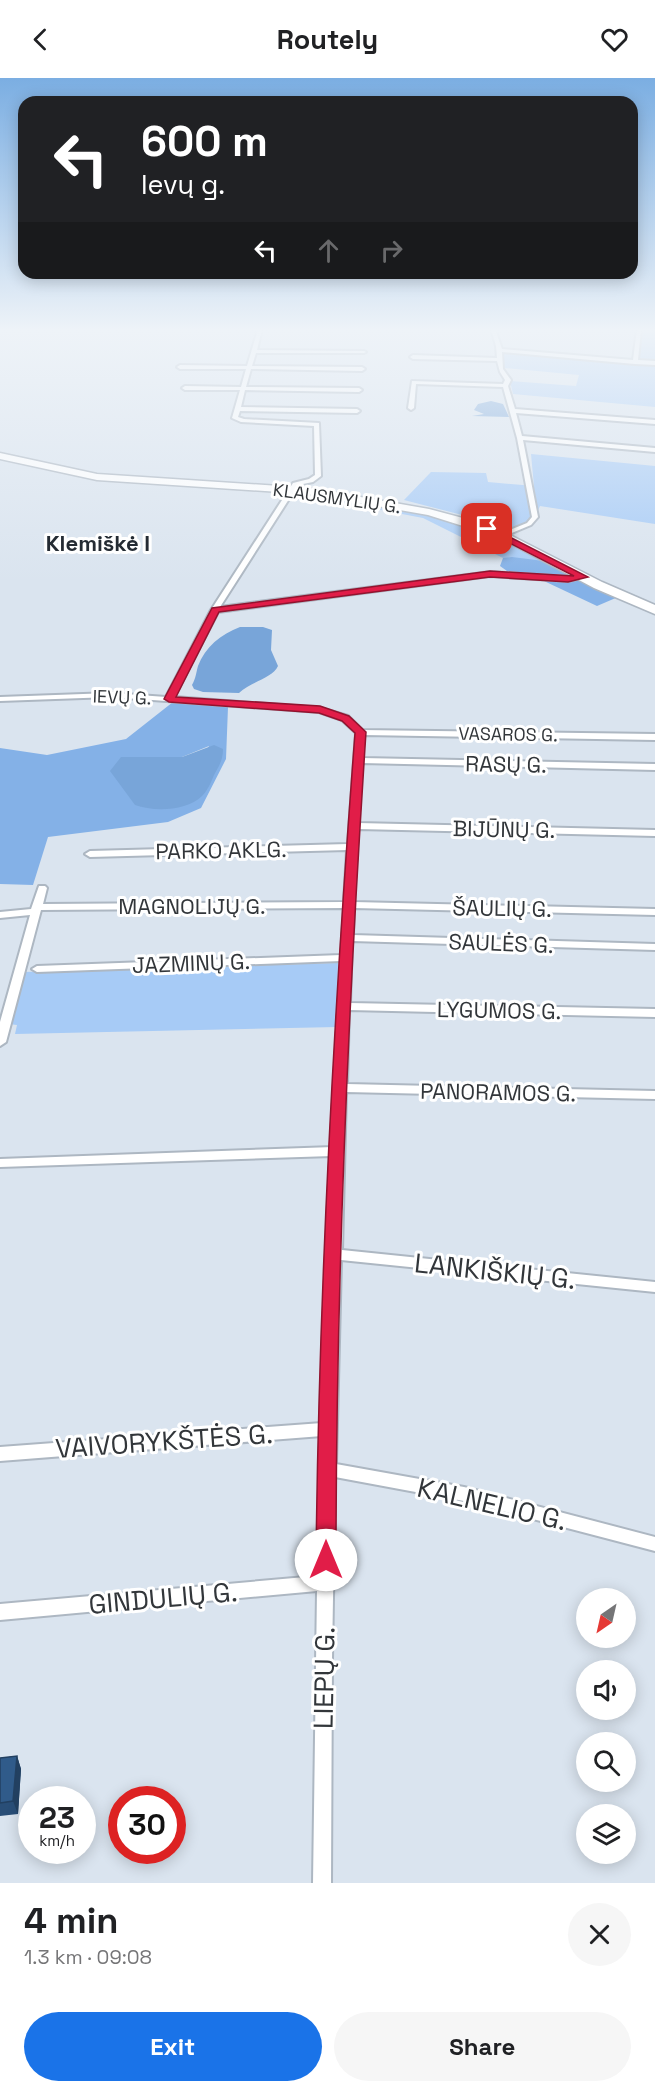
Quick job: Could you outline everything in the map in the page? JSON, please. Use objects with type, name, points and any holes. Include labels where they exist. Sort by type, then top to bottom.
[{"type":"main road","name":"KLAUSMYLIŲ G.","points":[[0,456],[105,478],[292,490],[338,495],[429,512],[471,523],[502,535],[655,610]]},
{"type":"street","points":[[169,699],[215,610],[296,483],[310,481],[318,476],[319,425],[311,422],[239,420],[235,418],[236,413]]},
{"type":"street","points":[[502,535],[529,524],[535,517],[514,413]]},
{"type":"street","points":[[542,413],[655,422]]},
{"type":"street","points":[[520,438],[655,450]]},
{"type":"street","points":[[215,610],[490,574],[568,579],[584,577]]},
{"type":"street","name":"IEVŲ G.","points":[[0,699],[111,695],[320,710],[339,715],[360,732]]},
{"type":"street","name":"VASAROS G.","points":[[360,732],[655,737]]},
{"type":"street","name":"LIEPŲ G.","points":[[322,1883],[327,1469],[348,905],[360,732]]},
{"type":"street","name":"RASŲ G.","points":[[358,760],[655,767]]},
{"type":"street","name":"BIJŪNŲ G.","points":[[354,826],[655,833]]},
{"type":"street","name":"PARKO AKLG.","points":[[90,854],[352,847]]},
{"type":"street","points":[[0,1042],[42,888]]},
{"type":"street","name":"MAGNOLIJŲ G.","points":[[0,915],[35,909],[348,905]]},
{"type":"street","name":"ŠAULIŲ G.","points":[[348,905],[655,912]]},
{"type":"street","name":"SAULĖS G.","points":[[347,938],[655,947]]},
{"type":"street","name":"JAZMINŲ G.","points":[[36,969],[346,958]]},
{"type":"street","name":"LYGUMOS G.","points":[[344,1006],[655,1013]]},
{"type":"street","name":"PANORAMOS G.","points":[[340,1088],[655,1095]]},
{"type":"street","points":[[0,1163],[338,1151]]},
{"type":"street","name":"LANKIŠKIŲ G.","points":[[335,1254],[655,1287]]},
{"type":"street","name":"VAIVORYKŠTĖS G.","points":[[0,1454],[329,1429]]},
{"type":"street","name":"KALNELIO G.","points":[[327,1469],[464,1494],[655,1544]]},
{"type":"street","name":"GINDULIŲ G.","points":[[0,1612],[326,1583]]},
{"type":"shaded area","points":[[482,413],[507,413],[509,417],[472,416],[484,414]]},
{"type":"shaded area","points":[[531,454],[655,466],[655,524],[540,506],[533,521],[511,532],[470,517],[404,500],[431,472],[486,473],[488,482],[534,486]]},
{"type":"shaded area","points":[[343,499],[427,514],[490,534],[544,561],[503,558],[423,518],[339,502]]},
{"type":"shaded area","points":[[503,558],[544,561],[618,597],[597,606],[527,573],[507,571],[500,566]]},
{"type":"shaded area","points":[[240,627],[263,627],[272,630],[271,650],[278,666],[272,674],[239,693],[203,692],[194,689],[192,685],[198,666],[209,647],[226,633]]},
{"type":"shaded area","points":[[173,702],[228,707],[226,759],[201,808],[168,822],[48,837],[33,885],[0,884],[0,748],[47,755],[126,739]],"holes":[[[209,746],[176,807],[142,807],[121,757],[182,757]]]},
{"type":"shaded area","points":[[214,745],[223,749],[220,763],[208,789],[196,801],[188,805],[170,809],[151,809],[135,805],[110,771],[121,757],[182,757]]},
{"type":"shaded area","points":[[338,963],[337,1027],[15,1034],[17,1025],[9,1024],[23,972]]},
{"type":"building","points":[[17,1756],[13,1801],[0,1803],[0,1758]]},
{"type":"district","name":"Klemiškė I","points":[[98,543]]},
{"type":"route","points":[[326,1560],[341,1062],[348,905],[360,732],[345,718],[329,711],[169,699],[215,610],[490,574],[568,579],[584,577],[487,529]]}]
